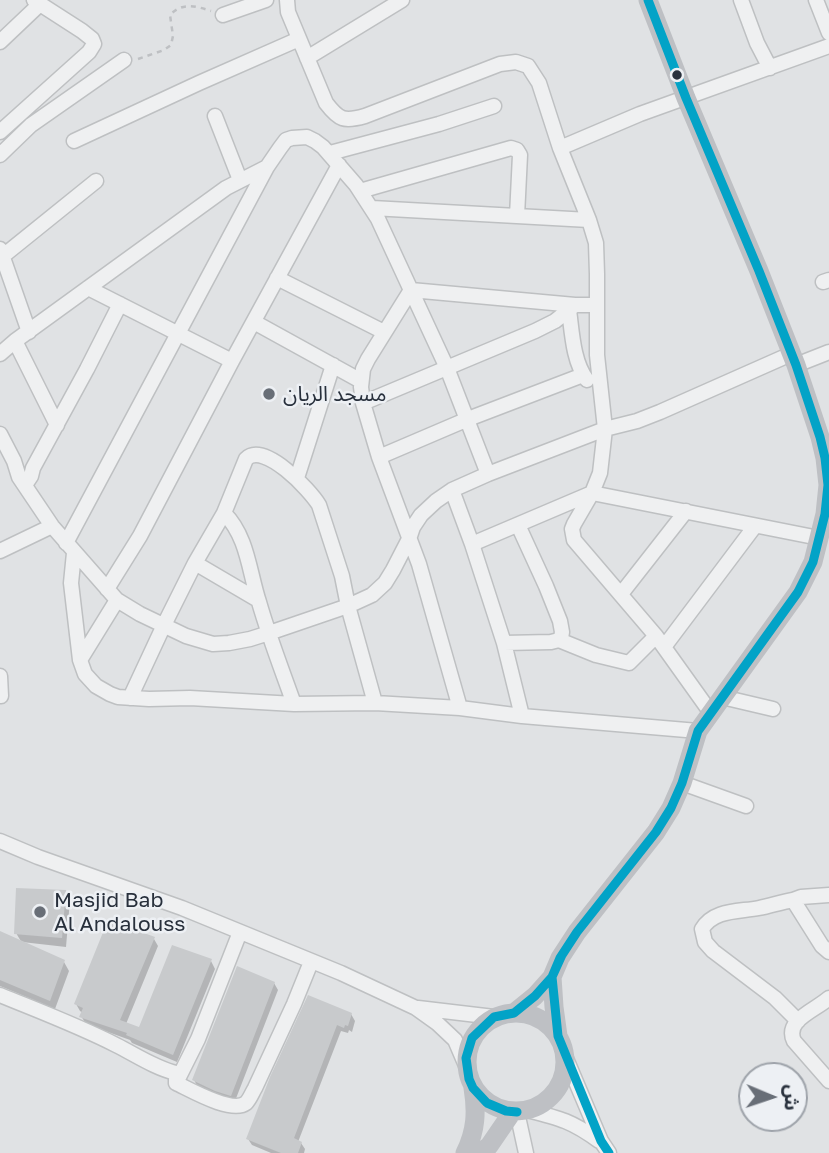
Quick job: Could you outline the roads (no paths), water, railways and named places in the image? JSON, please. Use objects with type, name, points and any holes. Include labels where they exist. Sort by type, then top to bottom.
[{"type":"street","points":[[223,15],[266,0]]},
{"type":"street","points":[[287,0],[288,12],[326,103],[334,114],[346,120],[365,116],[510,61],[522,63],[532,71],[539,83],[560,148],[594,234],[597,256],[597,355],[605,429],[600,472],[572,529],[574,540],[716,705],[773,709]]},
{"type":"street","points":[[307,58],[402,0]]},
{"type":"street","points":[[514,1013],[535,996],[552,977],[560,958],[577,932],[656,832],[682,783],[698,731],[798,592],[822,545],[828,485],[820,437],[794,360],[759,271],[648,0]]},
{"type":"street","points":[[741,0],[757,43],[770,68]]},
{"type":"street","points":[[816,0],[829,33]]},
{"type":"street","points":[[0,42],[37,2],[88,36],[94,44],[89,52],[0,132]]},
{"type":"street","points":[[74,141],[299,39]]},
{"type":"street","points":[[560,148],[616,123],[829,46]]},
{"type":"street","points":[[0,155],[31,125],[124,60]]},
{"type":"street","points":[[107,589],[140,536],[254,322],[335,159],[494,106]]},
{"type":"street","points":[[215,116],[240,180]]},
{"type":"street","points":[[488,474],[447,368],[372,208],[335,159],[316,141],[307,137],[292,138],[286,141],[267,167],[226,242],[70,548],[71,583],[80,660],[85,674],[96,686],[110,694],[130,698],[190,698],[294,704],[375,703],[460,708],[698,731]]},
{"type":"street","points":[[360,191],[511,148],[517,150],[520,155],[517,216]]},
{"type":"street","points":[[0,354],[217,195],[267,167]]},
{"type":"street","points":[[29,332],[1,253],[96,181]]},
{"type":"street","points":[[372,208],[589,220]]},
{"type":"street","points":[[277,278],[384,332]]},
{"type":"street","points":[[88,289],[232,361]]},
{"type":"street","points":[[411,290],[572,308],[596,305]]},
{"type":"street","points":[[411,290],[363,369],[363,403],[379,457],[426,587],[460,708]]},
{"type":"street","points":[[25,485],[120,304]]},
{"type":"street","points":[[363,403],[546,326],[572,308]]},
{"type":"street","points":[[572,308],[576,355],[583,375],[593,385],[600,387]]},
{"type":"street","points":[[254,322],[361,381]]},
{"type":"street","points":[[15,341],[57,425]]},
{"type":"street","points":[[0,434],[19,477],[51,526],[117,600],[139,614],[186,636],[213,644],[241,641],[269,633],[348,606],[380,590],[421,515],[452,490],[605,429],[636,421],[794,360],[829,352]]},
{"type":"street","points":[[297,478],[333,365]]},
{"type":"street","points":[[379,457],[583,375]]},
{"type":"street","points":[[130,698],[195,563],[224,513],[246,459],[249,455],[259,455],[297,478],[319,505],[342,576],[375,703]]},
{"type":"street","points":[[452,490],[504,643],[522,716]]},
{"type":"street","points":[[472,544],[592,493],[755,526],[822,545]]},
{"type":"street","points":[[621,594],[686,511]]},
{"type":"street","points":[[224,513],[244,545],[258,600],[294,704]]},
{"type":"street","points":[[518,525],[560,621],[562,632],[559,640]]},
{"type":"street","points":[[0,551],[51,526]]},
{"type":"street","points":[[504,643],[559,640],[596,655],[629,663],[660,641],[755,526]]},
{"type":"street","points":[[195,563],[258,600]]},
{"type":"street","points":[[80,660],[117,600]]},
{"type":"street","points":[[0,676],[1,696]]},
{"type":"street","points":[[682,783],[746,806]]},
{"type":"street","points":[[0,841],[182,908],[341,973],[416,1008],[455,1040],[467,1069],[473,1088],[476,1117],[466,1153]]},
{"type":"street","points":[[798,1021],[775,998],[713,951],[705,942],[702,929],[706,922],[724,913],[829,895]]},
{"type":"street","points":[[793,900],[822,946],[829,952]]},
{"type":"street","points":[[176,1083],[198,1039],[240,932]]},
{"type":"street","points":[[176,1083],[234,1106],[249,1100],[311,962]]},
{"type":"street","points":[[552,977],[558,1036],[605,1147]]},
{"type":"street","points":[[0,995],[176,1073],[176,1083]]},
{"type":"street","points":[[829,998],[792,1026],[791,1036],[829,1081]]},
{"type":"street","points":[[416,1008],[494,1017],[514,1013],[535,1016],[558,1036]]},
{"type":"street","points":[[467,1069],[466,1058],[472,1038],[494,1017]]},
{"type":"street","points":[[480,1153],[519,1111],[537,1107],[553,1094],[563,1076],[565,1056]]},
{"type":"street","points":[[473,1088],[496,1108],[558,1117],[578,1126],[605,1147]]},
{"type":"street","points":[[519,1111],[526,1153]]},
{"type":"place","name":"مسجد الريان","points":[[269,394]]},
{"type":"place","name":"Masjid Bab Al Andalouss","points":[[40,912]]}]
